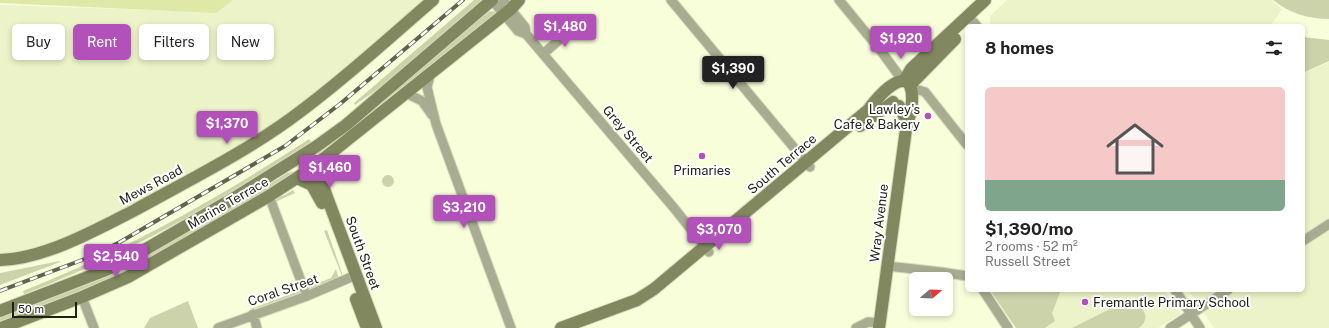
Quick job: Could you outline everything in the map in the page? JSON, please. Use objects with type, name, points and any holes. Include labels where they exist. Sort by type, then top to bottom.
[{"type":"street","name":"Mews Road","points":[[0,260],[14,260],[39,254],[106,225],[250,146],[315,101],[433,0]]},
{"type":"street","name":"Grey Street","points":[[492,0],[509,6],[525,27],[526,34],[674,208],[707,250]]},
{"type":"street","name":"Marine Terrace","points":[[0,311],[106,270],[234,198],[317,146],[346,125],[492,0]]},
{"type":"street","points":[[671,0],[808,165]]},
{"type":"street","points":[[839,0],[881,51],[905,86],[925,92],[965,142]]},
{"type":"street","name":"South Terrace","points":[[971,23],[985,0]]},
{"type":"street","name":"South Terrace","points":[[971,23],[995,0]]},
{"type":"street","name":"Marine Terrace","points":[[1,328],[82,297],[128,277],[269,196],[328,156],[406,93],[509,6]]},
{"type":"street","points":[[543,54],[574,26]]},
{"type":"street","name":"South Terrace","points":[[808,165],[856,128],[896,104],[908,100],[905,86],[910,70],[965,28]]},
{"type":"street","points":[[432,71],[428,87],[436,124],[511,328]]},
{"type":"street","points":[[905,86],[890,94],[907,122]]},
{"type":"street","name":"South Terrace","points":[[578,328],[654,298],[707,250],[808,165],[868,110],[879,96],[905,86]]},
{"type":"street","name":"Wray Avenue","points":[[880,325],[907,122],[911,113],[905,86]]},
{"type":"street","points":[[406,93],[422,101],[436,124]]},
{"type":"street","points":[[234,198],[254,191],[290,169],[312,168],[317,146]]},
{"type":"street","points":[[325,201],[323,170],[328,156]]},
{"type":"street","name":"South Street","points":[[312,168],[318,173],[325,201],[352,277],[366,328]]},
{"type":"street","points":[[297,178],[312,185],[325,201]]},
{"type":"street","points":[[269,196],[304,289]]},
{"type":"street","points":[[1305,240],[1329,224]]},
{"type":"street","name":"South Terrace","points":[[561,328],[646,295],[707,250]]},
{"type":"street","points":[[887,266],[965,276]]},
{"type":"street","name":"South Street","points":[[352,277],[376,328]]},
{"type":"street","name":"Coral Street","points":[[218,328],[253,314],[314,294],[352,277]]},
{"type":"street","points":[[984,292],[1008,328]]},
{"type":"street","points":[[1176,292],[1200,328]]},
{"type":"street","points":[[1170,328],[1225,292]]},
{"type":"street","points":[[82,297],[94,328]]},
{"type":"street","points":[[253,314],[257,328]]},
{"type":"street","points":[[856,328],[868,322],[880,325]]},
{"type":"shaded area","points":[[0,0],[233,0],[216,13],[0,3]]},
{"type":"shaded area","points":[[231,0],[441,0],[293,125],[171,196],[42,259],[0,264],[0,5],[208,12]]},
{"type":"shaded area","points":[[474,0],[483,0],[382,86],[355,105],[354,103]]},
{"type":"shaded area","points":[[1007,0],[1272,0],[1282,10],[1272,24],[990,24],[990,16]]},
{"type":"shaded area","points":[[1273,0],[1329,0],[1329,19],[1314,18],[1292,12]]},
{"type":"shaded area","points":[[494,11],[496,14],[318,157],[321,149],[487,12]]},
{"type":"shaded area","points":[[1305,37],[1329,40],[1329,61],[1305,72]]},
{"type":"shaded area","points":[[1329,62],[1329,328],[1214,328],[1189,292],[1305,292],[1305,73]]},
{"type":"shaded area","points":[[309,139],[311,142],[277,164],[172,226],[62,279],[24,294],[23,291],[98,259],[170,222],[241,182]]},
{"type":"shaded area","points":[[302,170],[131,270],[133,263],[287,173]]},
{"type":"shaded area","points":[[386,175],[390,175],[394,181],[390,187],[386,187],[382,183],[382,179]]},
{"type":"shaded area","points":[[293,190],[295,193],[275,202],[279,195],[283,196]]},
{"type":"shaded area","points":[[327,230],[342,273],[342,276],[324,231]]},
{"type":"shaded area","points":[[60,262],[0,285],[0,273]]},
{"type":"shaded area","points":[[336,269],[339,279],[307,291],[308,287],[331,278]]},
{"type":"shaded area","points":[[109,274],[115,274],[116,276],[49,305],[0,321],[0,314]]},
{"type":"shaded area","points":[[296,287],[303,292],[251,310],[296,292]]},
{"type":"shaded area","name":"Fremantle Primary School","points":[[991,292],[1165,292],[1181,314],[1158,328],[1016,328]]},
{"type":"shaded area","points":[[991,292],[1060,292],[1052,313],[1055,321],[1045,328],[1016,328]]},
{"type":"shaded area","points":[[188,301],[198,328],[144,328],[150,318]]},
{"type":"shaded area","points":[[1132,301],[1140,306],[1145,316],[1143,324],[1139,328],[1072,328],[1114,307]]},
{"type":"railway","points":[[0,291],[90,257],[120,242],[285,146],[340,104],[463,0]]},
{"type":"place","name":"Lawley's Cafe & Bakery","points":[[928,116]]},
{"type":"place","name":"Primaries","points":[[702,156]]},
{"type":"place","name":"Fremantle Primary School","points":[[1085,302]]}]
